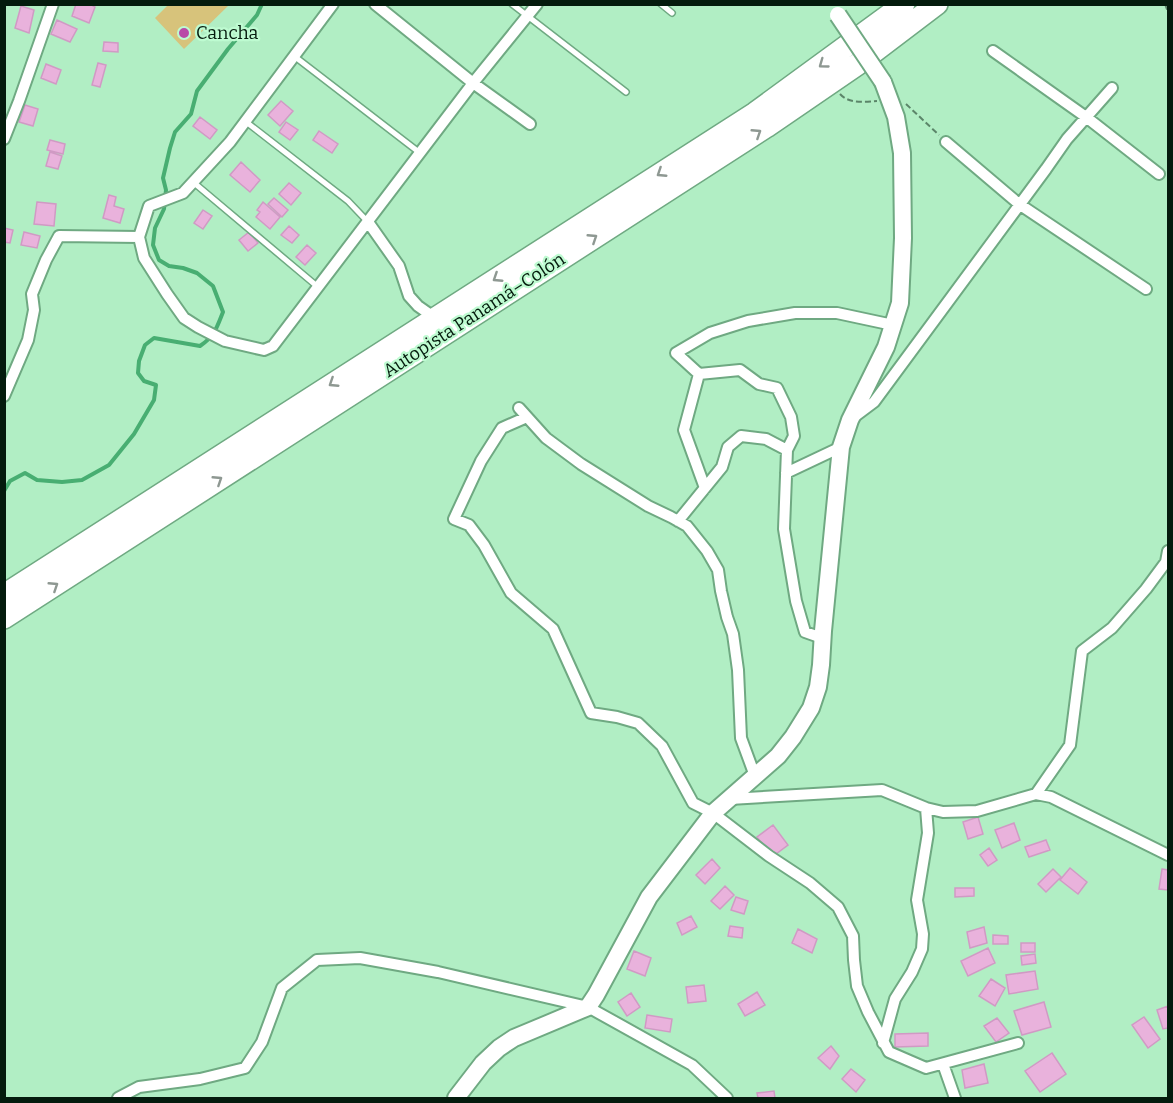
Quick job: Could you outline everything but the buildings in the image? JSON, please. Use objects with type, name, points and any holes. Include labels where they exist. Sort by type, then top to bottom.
[{"type":"highway","name":"Autopista Panamá–Colón","points":[[6,590],[755,112],[904,4]]},
{"type":"highway","name":"Autopista Panamá–Colón","points":[[4,618],[766,127],[832,82],[937,4]]},
{"type":"street","points":[[4,139],[53,4]]},
{"type":"street","points":[[333,4],[230,142],[183,193],[149,206],[139,237],[144,258],[184,318],[225,341],[264,350],[273,346],[473,83],[537,4]]},
{"type":"street","points":[[375,4],[473,83],[530,124]]},
{"type":"street","points":[[456,1098],[483,1063],[499,1048],[514,1038],[588,1007],[649,897],[713,813],[778,756],[794,737],[811,708],[818,687],[821,665],[841,447],[850,420],[886,347],[900,303],[903,238],[902,153],[896,117],[886,90],[834,10]]},
{"type":"street","points":[[993,51],[1086,117],[1159,174]]},
{"type":"street","points":[[850,420],[874,402],[1067,139],[1112,88]]},
{"type":"street","points":[[946,142],[1019,204],[1146,288]]},
{"type":"street","points":[[368,222],[399,266],[409,296],[418,306],[435,318]]},
{"type":"street","points":[[4,396],[28,340],[34,310],[33,294],[46,260],[59,236],[139,237]]},
{"type":"street","points":[[822,638],[805,633],[796,601],[784,529],[787,450],[794,436],[791,417],[777,388],[759,384],[740,370],[699,374],[676,353],[710,333],[748,321],[795,313],[837,313],[893,325]]},
{"type":"street","points":[[699,374],[684,430],[705,488]]},
{"type":"street","points":[[519,408],[546,438],[581,464],[648,506],[687,526],[707,551],[718,570],[726,617],[732,634],[738,670],[741,738],[756,776]]},
{"type":"street","points":[[527,417],[502,429],[481,461],[454,519],[469,525],[484,545],[511,593],[553,629],[591,713],[638,723],[662,746],[693,803],[713,813],[769,856],[810,882],[838,907],[853,936],[857,986],[889,1052],[926,1068],[1018,1043]]},
{"type":"street","points":[[678,521],[722,467],[728,447],[741,436],[766,439],[787,450]]},
{"type":"street","points":[[786,473],[841,447]]},
{"type":"street","points":[[1036,794],[1070,745],[1082,651],[1112,628],[1146,589],[1166,562],[1168,551]]},
{"type":"street","points":[[729,799],[882,790],[926,808],[943,812],[977,811],[1036,794],[1051,797],[1168,855]]},
{"type":"street","points":[[884,1043],[894,999],[912,972],[922,949],[923,934],[917,900],[928,833],[926,808]]},
{"type":"street","points":[[118,1098],[139,1087],[200,1079],[245,1068],[262,1042],[282,988],[316,960],[360,958],[438,972],[588,1007],[692,1065],[727,1098]]},
{"type":"street","points":[[943,1064],[955,1098]]},
{"type":"lane","points":[[512,4],[626,92]]},
{"type":"lane","points":[[661,4],[672,13]]},
{"type":"lane","points":[[294,56],[420,153]]},
{"type":"lane","points":[[245,121],[348,201],[368,222]]},
{"type":"lane","points":[[193,182],[318,287]]},
{"type":"path","points":[[1165,4],[1168,12]]},
{"type":"path","points":[[832,82],[845,99],[863,103],[886,90],[912,109],[946,142]]},
{"type":"shaded area","name":"Cancha","points":[[169,4],[229,5],[184,49],[155,18]]},
{"type":"waterway","points":[[4,491],[10,481],[25,473],[37,480],[62,482],[82,480],[109,465],[134,434],[154,400],[156,385],[144,381],[138,373],[139,361],[145,345],[154,338],[200,346],[215,331],[223,312],[213,286],[197,273],[169,266],[159,260],[153,245],[155,228],[164,209],[166,190],[163,178],[175,132],[191,114],[197,91],[257,15],[262,4]]},
{"type":"place","name":"Cancha","points":[[184,33]]}]
